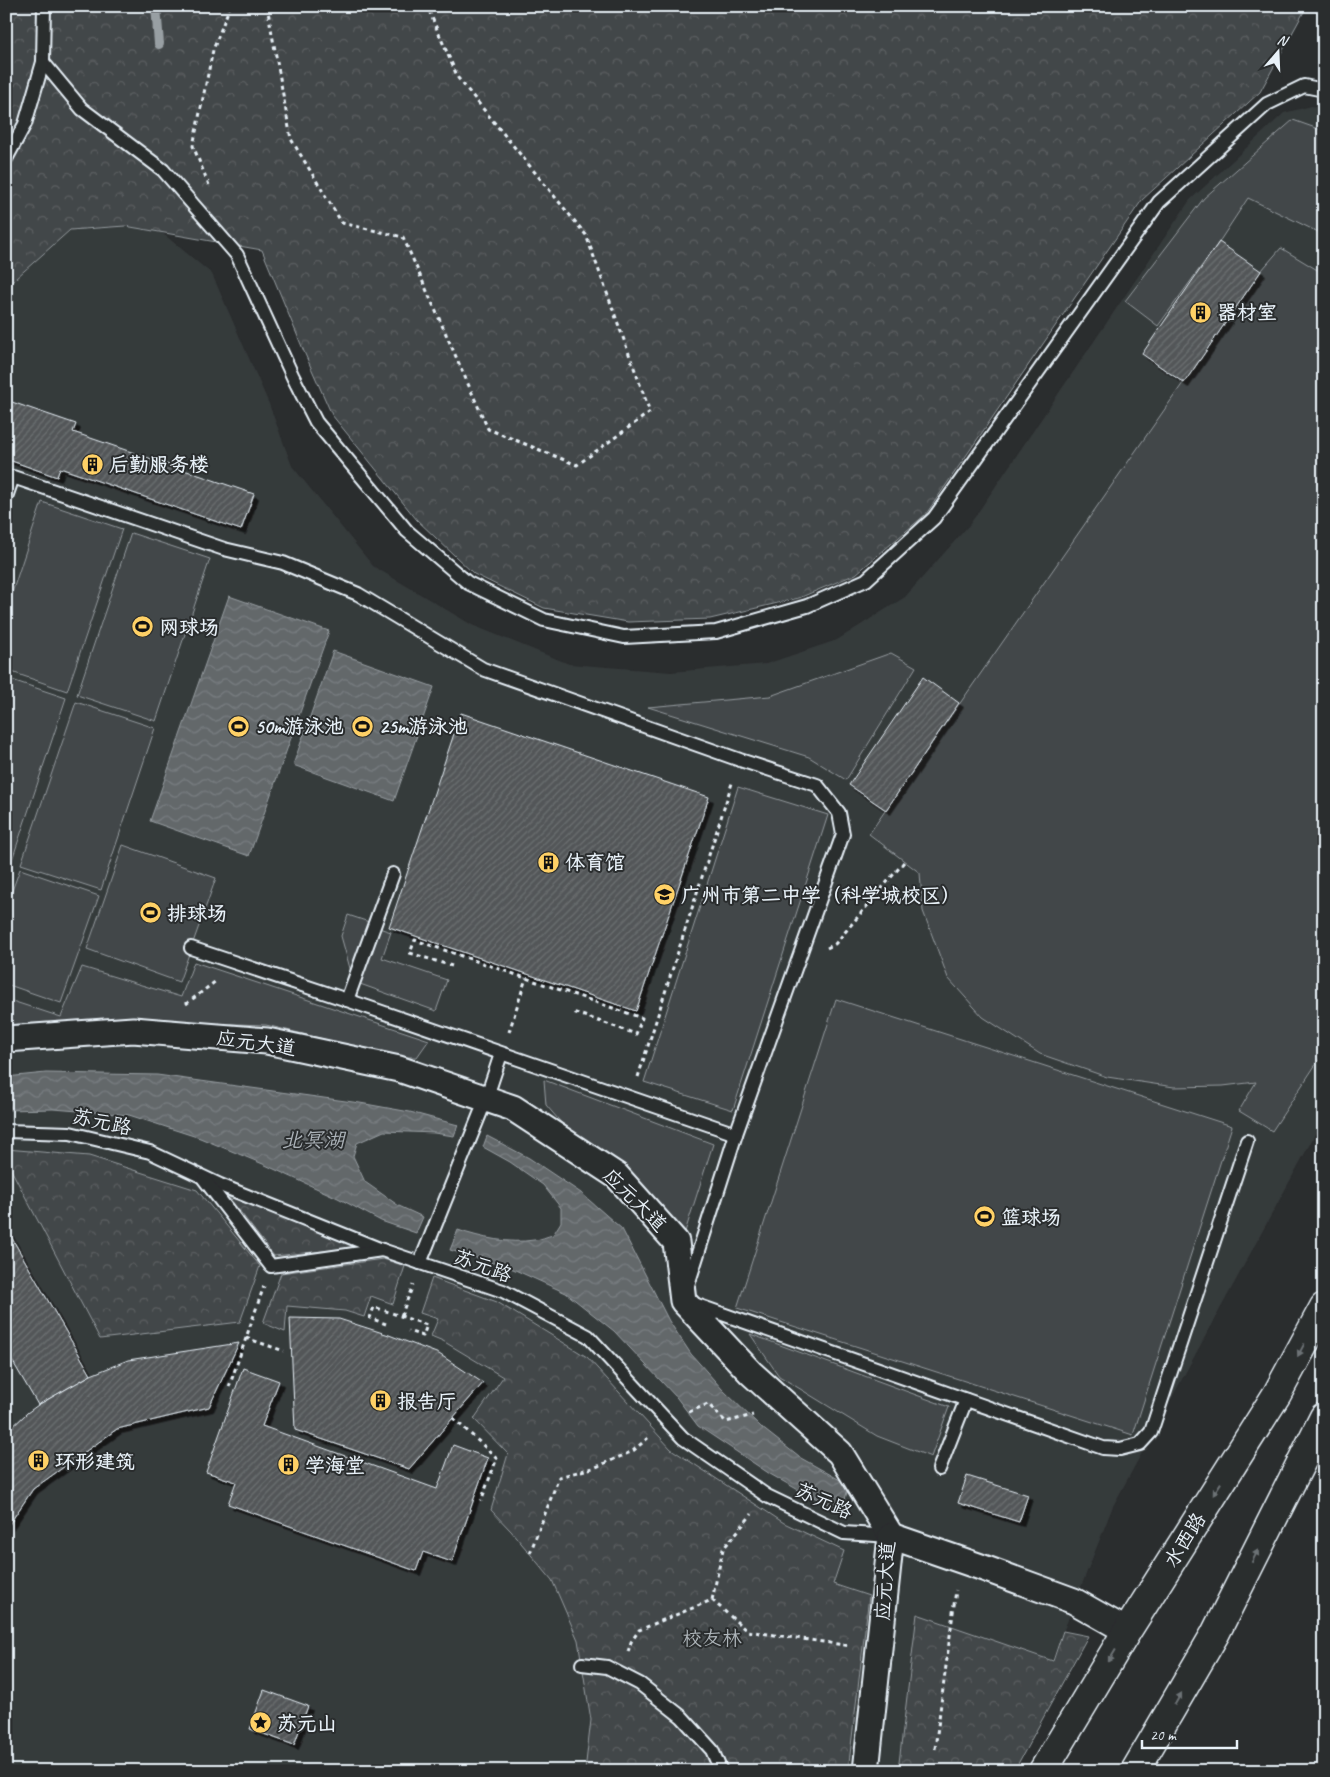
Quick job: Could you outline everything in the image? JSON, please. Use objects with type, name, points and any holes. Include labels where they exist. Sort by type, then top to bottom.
[{"type":"main road","name":"水西路","points":[[1043,1771],[1127,1631],[1277,1394],[1324,1307]]},
{"type":"main road","points":[[1135,1771],[1215,1634],[1324,1417]]},
{"type":"street","name":"应元大道","points":[[6,1039],[133,1030],[150,1031],[267,1041],[399,1069],[513,1108],[617,1176],[676,1242],[683,1301],[751,1373],[840,1453],[891,1536],[866,1771]]},
{"type":"street","points":[[891,1536],[1074,1601],[1127,1631]]},
{"type":"lane","points":[[6,159],[25,124],[43,62],[44,6]]},
{"type":"lane","points":[[43,62],[82,109],[163,170],[237,255],[289,369],[316,422],[407,531],[468,583],[544,620],[624,637],[716,632],[807,606],[866,580],[934,518],[1159,202],[1268,104],[1304,86],[1324,90]]},
{"type":"lane","points":[[6,497],[13,476],[224,549],[283,563],[358,594],[483,669],[740,760],[816,784],[839,813],[843,834],[736,1134],[683,1301],[1103,1448],[1120,1449],[1140,1444],[1150,1432],[1247,1141]]},
{"type":"lane","points":[[347,1000],[393,874]]},
{"type":"lane","points":[[191,948],[736,1134]]},
{"type":"lane","points":[[420,1263],[486,1099],[501,1054]]},
{"type":"lane","name":"苏元路","points":[[6,1131],[70,1133],[150,1152],[203,1177],[382,1250],[502,1291],[588,1336],[683,1438],[767,1496],[844,1533],[891,1536]]},
{"type":"lane","points":[[203,1177],[271,1266],[382,1250]]},
{"type":"lane","points":[[939,1469],[966,1400]]},
{"type":"lane","points":[[582,1664],[607,1667],[640,1684],[682,1717],[712,1750],[721,1771]]},
{"type":"path","points":[[211,192],[193,146],[213,50],[230,6]]},
{"type":"path","points":[[267,6],[291,139],[342,223],[403,237],[488,429],[577,465],[650,412],[586,235],[458,78],[427,6]]},
{"type":"path","points":[[631,1099],[740,760]]},
{"type":"path","points":[[797,962],[835,944],[904,862]]},
{"type":"path","points":[[452,966],[410,953],[415,940],[642,1018],[636,1034],[573,1012]]},
{"type":"path","points":[[150,1031],[239,964]]},
{"type":"path","points":[[501,1054],[526,978]]},
{"type":"path","points":[[401,1317],[420,1263]]},
{"type":"path","points":[[228,1387],[271,1266]]},
{"type":"path","points":[[386,1324],[370,1318],[374,1307],[427,1325],[423,1336],[408,1331]]},
{"type":"path","points":[[246,1338],[284,1351]]},
{"type":"path","points":[[530,1553],[559,1477],[596,1467],[633,1451],[667,1420],[708,1404],[726,1422],[766,1411],[774,1394]]},
{"type":"path","points":[[453,1418],[497,1458],[481,1501]]},
{"type":"path","points":[[712,1600],[723,1549],[767,1496]]},
{"type":"path","points":[[935,1749],[960,1560]]},
{"type":"path","points":[[712,1600],[746,1631],[879,1651]]},
{"type":"path","points":[[621,1674],[631,1642],[639,1630],[712,1600]]},
{"type":"path","points":[[662,1771],[666,1764],[671,1771]]},
{"type":"shaded area","name":"广州市第二中学（科学城校区）","points":[[1312,106],[1324,111],[1324,1118],[1113,1506],[1008,1771],[6,1771],[6,287],[70,230],[125,226],[161,232],[212,274],[269,404],[292,466],[373,566],[472,625],[569,664],[671,672],[766,664],[837,640],[905,597],[970,524],[1190,200],[1284,113]]},
{"type":"green space","points":[[6,6],[1307,6],[1260,92],[1142,200],[926,514],[856,574],[799,598],[710,619],[628,622],[544,608],[474,574],[417,520],[332,415],[262,250],[125,226],[70,230],[6,287]]},
{"type":"green space","points":[[1293,120],[1324,131],[1324,232],[1318,232],[1248,198],[1219,242],[1158,326],[1125,301],[1204,198]]},
{"type":"green space","points":[[1281,248],[1324,274],[1324,1052],[1272,1131],[1239,1111],[1256,1082],[1223,1086],[1174,1087],[1107,1077],[1040,1054],[983,1017],[948,978],[923,911],[920,873],[869,834],[1261,271]]},
{"type":"green space","points":[[42,502],[122,529],[67,691],[6,670],[6,611]]},
{"type":"green space","name":"网球场","points":[[131,533],[210,559],[156,721],[77,695]]},
{"type":"green space","points":[[891,653],[916,667],[846,780],[809,757],[648,707],[770,696]]},
{"type":"green space","points":[[6,678],[66,698],[12,860],[6,858]]},
{"type":"green space","points":[[76,702],[155,728],[101,890],[21,864]]},
{"type":"green space","points":[[738,787],[828,815],[733,1110],[644,1082]]},
{"type":"green space","name":"排球场","points":[[123,845],[216,878],[179,982],[87,949]]},
{"type":"green space","points":[[20,869],[99,896],[61,1003],[6,984],[6,907]]},
{"type":"green space","points":[[348,915],[369,922],[351,972],[341,936]]},
{"type":"green space","points":[[379,928],[391,932],[382,958],[447,980],[436,1011],[360,984]]},
{"type":"green space","points":[[194,962],[429,1040],[417,1057],[398,1057],[266,1025],[109,1020],[6,1028],[6,999],[61,1017],[82,967],[181,997]]},
{"type":"green space","name":"篮球场","points":[[836,999],[1232,1126],[1133,1435],[737,1308]]},
{"type":"green space","points":[[544,1080],[713,1144],[685,1232],[632,1183],[564,1126],[546,1105]]},
{"type":"green space","points":[[6,1149],[89,1156],[197,1190],[260,1266],[240,1322],[100,1339],[6,1160]]},
{"type":"green space","points":[[225,1192],[362,1247],[274,1256]]},
{"type":"green space","points":[[383,1259],[405,1266],[393,1304],[371,1296],[364,1317],[345,1311],[287,1306],[285,1332],[263,1323],[281,1273]]},
{"type":"green space","name":"校友林","points":[[432,1278],[497,1302],[587,1357],[671,1449],[784,1523],[844,1551],[833,1584],[869,1596],[848,1771],[585,1771],[591,1720],[578,1640],[552,1580],[491,1510],[508,1454],[474,1419],[503,1377],[443,1341],[431,1336],[438,1319],[420,1313]]},
{"type":"green space","points":[[750,1334],[949,1407],[931,1457],[877,1436],[779,1376]]},
{"type":"green space","points":[[917,1614],[1053,1661],[1063,1631],[1088,1636],[1014,1771],[898,1771]]},
{"type":"water","name":"50m游泳池","points":[[229,596],[329,631],[249,856],[150,821]]},
{"type":"water","name":"25m游泳池","points":[[333,651],[434,687],[394,801],[293,765]]},
{"type":"water","name":"北冥湖","points":[[46,1073],[157,1075],[360,1103],[410,1112],[458,1125],[454,1136],[434,1133],[384,1131],[357,1143],[353,1156],[365,1182],[399,1206],[423,1217],[416,1233],[381,1221],[338,1198],[200,1138],[129,1115],[53,1109],[6,1110],[6,1077]]},
{"type":"water","points":[[487,1136],[529,1158],[581,1193],[622,1229],[669,1321],[691,1354],[722,1389],[761,1427],[799,1457],[849,1485],[842,1510],[802,1492],[770,1474],[698,1426],[677,1398],[614,1331],[566,1293],[513,1269],[450,1250],[458,1230],[495,1240],[524,1241],[553,1235],[561,1222],[561,1208],[543,1185],[510,1162],[483,1147]]},
{"type":"building","name":"器材室","points":[[1219,242],[1261,271],[1184,383],[1142,354]]},
{"type":"building","name":"后勤服务楼","points":[[6,400],[76,424],[73,432],[254,494],[241,530],[60,468],[57,477],[6,459]]},
{"type":"building","points":[[923,677],[959,703],[886,810],[849,785]]},
{"type":"building","name":"体育馆","points":[[461,713],[709,797],[636,1011],[389,927]]},
{"type":"building","points":[[6,1228],[91,1375],[38,1405],[6,1350]]},
{"type":"building","name":"报告厅","points":[[290,1318],[339,1319],[389,1335],[439,1354],[483,1383],[409,1469],[295,1430]]},
{"type":"building","name":"环形建筑","points":[[239,1343],[209,1407],[117,1429],[33,1489],[6,1529],[6,1433],[27,1413],[91,1375],[128,1360]]},
{"type":"building","name":"学海堂","points":[[243,1368],[279,1381],[262,1426],[437,1489],[453,1445],[488,1458],[452,1562],[423,1552],[416,1571],[228,1504],[236,1482],[206,1472]]},
{"type":"building","points":[[967,1476],[1028,1495],[1019,1522],[958,1503]]},
{"type":"building","points":[[264,1690],[308,1706],[294,1745],[250,1729]]},
{"type":"waterway","points":[[156,6],[159,44]]},
{"type":"place","name":"器材室","points":[[1201,312]]},
{"type":"place","name":"后勤服务楼","points":[[93,464]]},
{"type":"place","name":"网球场","points":[[143,627]]},
{"type":"place","name":"50m游泳池","points":[[239,726]]},
{"type":"place","name":"25m游泳池","points":[[363,726]]},
{"type":"place","name":"体育馆","points":[[549,862]]},
{"type":"place","name":"广州市第二中学（科学城校区）","points":[[665,895]]},
{"type":"place","name":"排球场","points":[[151,913]]},
{"type":"place","name":"篮球场","points":[[985,1217]]},
{"type":"place","name":"报告厅","points":[[381,1401]]},
{"type":"place","name":"环形建筑","points":[[39,1461]]},
{"type":"place","name":"学海堂","points":[[289,1465]]},
{"type":"place","name":"苏元山","points":[[261,1723]]}]
